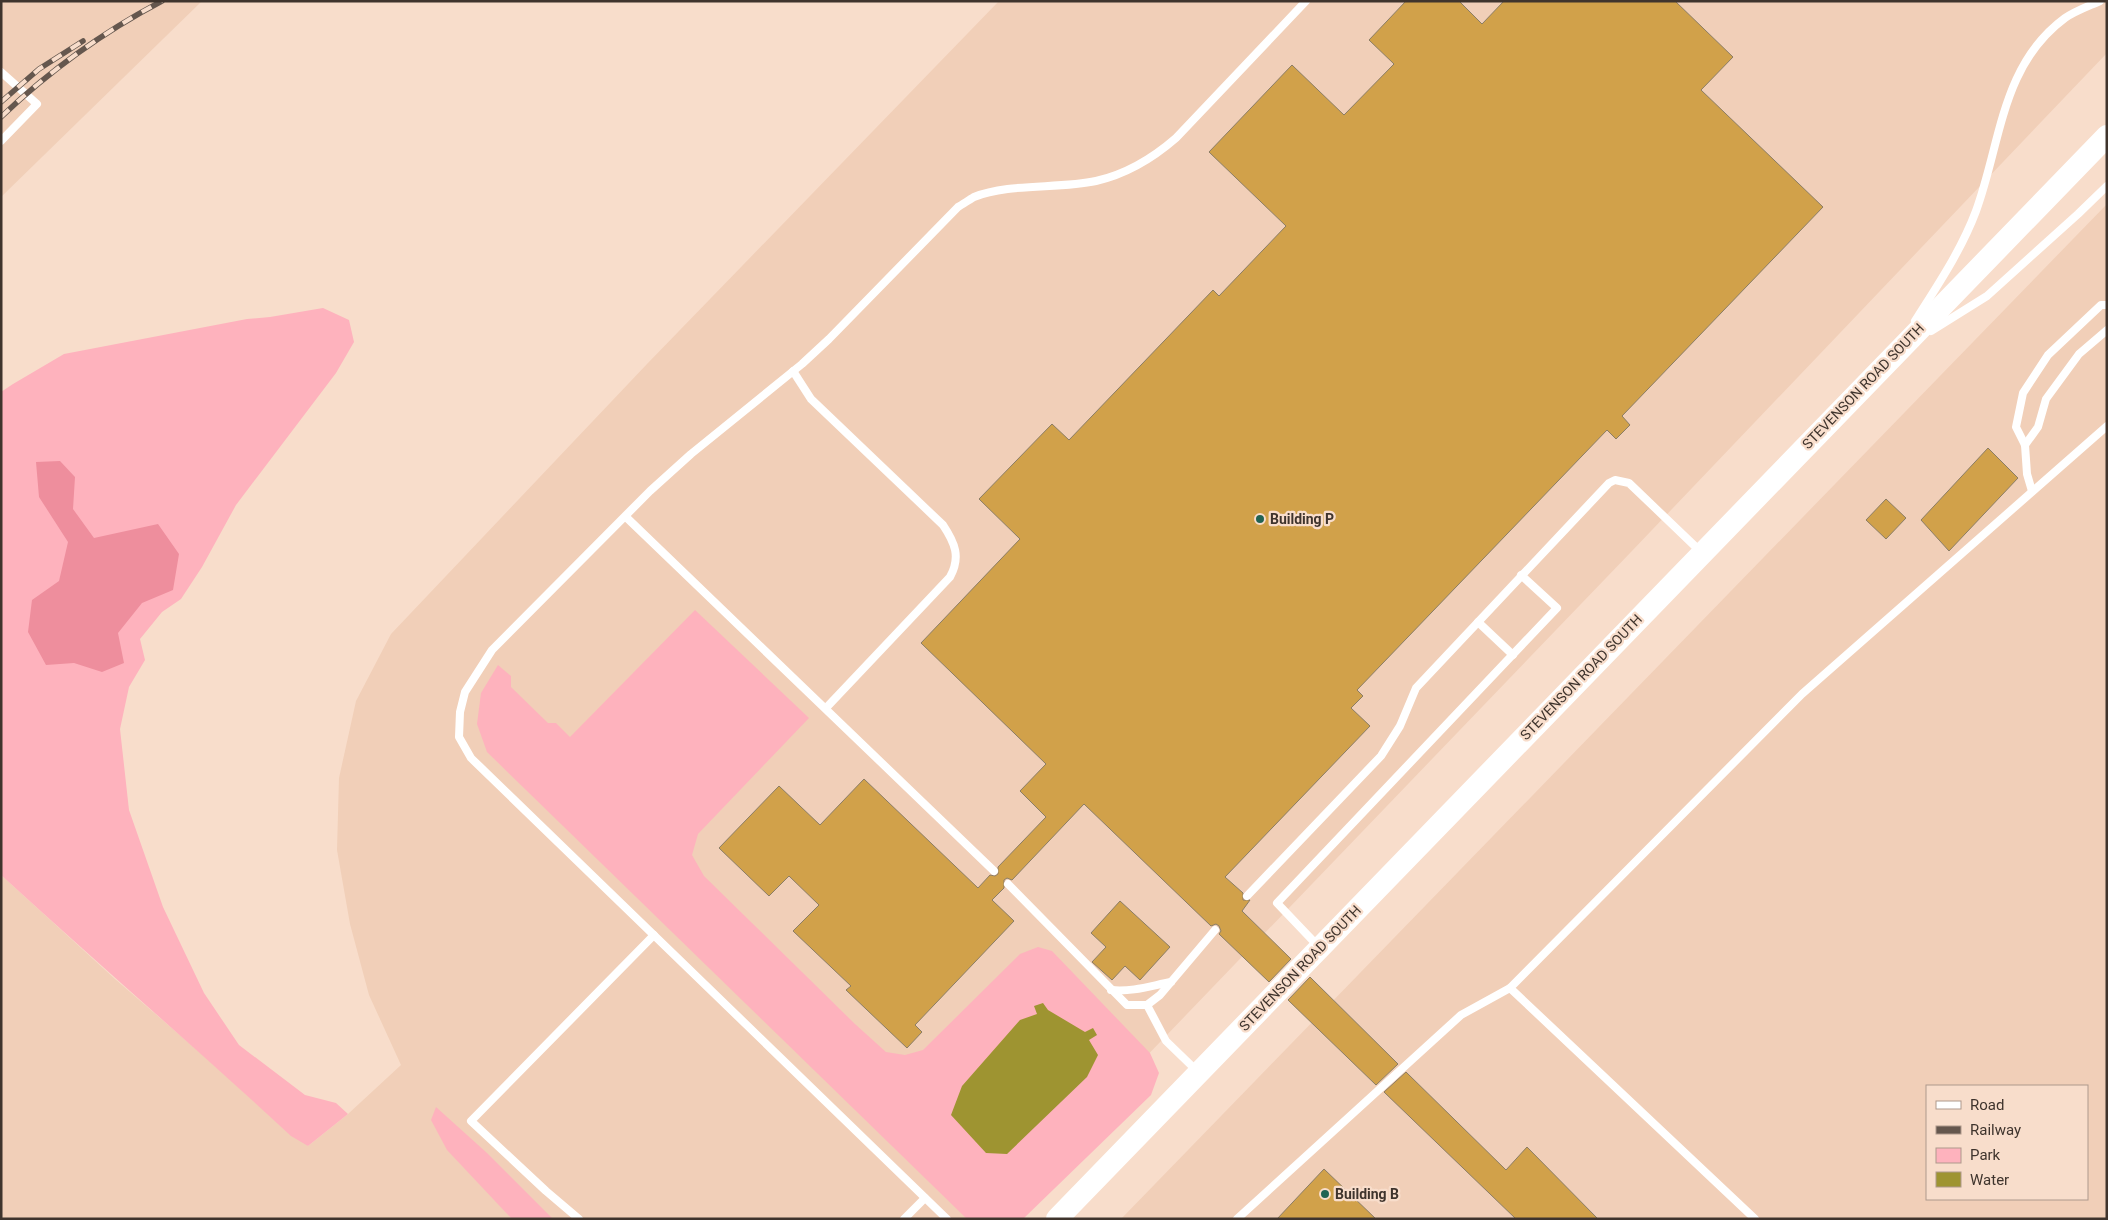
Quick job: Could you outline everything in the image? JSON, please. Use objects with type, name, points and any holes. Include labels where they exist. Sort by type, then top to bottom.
[{"type":"main road","name":"STEVENSON ROAD SOUTH","points":[[1057,1219],[2107,136]]},
{"type":"lane","points":[[947,1219],[471,758],[459,737],[460,712],[465,692],[492,650],[650,491],[691,454],[830,339],[958,207],[975,197],[1010,190],[1097,181],[1138,165],[1159,152],[1176,138],[1306,1]]},
{"type":"lane","points":[[1895,353],[1964,242],[1984,187],[2004,108],[2027,59],[2048,32],[2067,16],[2100,1]]},
{"type":"lane","points":[[1,72],[37,104],[1,141]]},
{"type":"lane","points":[[1895,353],[1986,296],[2107,186]]},
{"type":"lane","points":[[2032,491],[2027,474],[2025,445],[2016,428],[2023,393],[2048,355],[2101,305],[2107,305]]},
{"type":"lane","points":[[2025,445],[2038,427],[2046,399],[2079,354],[2107,330]]},
{"type":"lane","points":[[793,371],[814,402],[943,525],[952,539],[956,554],[956,566],[950,577],[826,708]]},
{"type":"lane","points":[[1237,1219],[1461,1015],[1510,988],[1802,694],[2107,426]]},
{"type":"lane","points":[[1247,896],[1381,756],[1400,726],[1416,688],[1602,489],[1615,480],[1629,483],[1702,553]]},
{"type":"lane","points":[[626,516],[994,871]]},
{"type":"lane","points":[[1320,947],[1277,903],[1557,608],[1521,575]]},
{"type":"lane","points":[[1478,622],[1513,655]]},
{"type":"lane","points":[[1008,884],[1127,1006],[1147,1005],[1160,994],[1215,930]]},
{"type":"lane","points":[[579,1219],[471,1121],[654,935]]},
{"type":"lane","points":[[1111,990],[1142,990],[1171,982]]},
{"type":"lane","points":[[1510,988],[1755,1219]]},
{"type":"lane","points":[[1147,1005],[1166,1041],[1198,1073]]},
{"type":"lane","points":[[904,1219],[925,1198]]},
{"type":"shaded area","points":[[1,1],[202,1],[1,197]]},
{"type":"shaded area","points":[[999,1],[2107,1],[2107,53],[990,1219],[1,1219],[1,875],[115,979],[308,1146],[348,1114],[401,1065],[369,995],[350,924],[337,850],[339,778],[356,701],[391,634],[647,364]]},
{"type":"shaded area","points":[[2107,204],[2107,1219],[1121,1219]]},
{"type":"shaded area","points":[[60,461],[75,477],[73,509],[94,538],[158,524],[179,554],[173,590],[142,603],[118,633],[124,663],[102,672],[74,663],[46,665],[28,632],[32,600],[59,581],[68,542],[39,497],[36,462]]},
{"type":"green space","points":[[323,308],[349,320],[354,342],[336,373],[236,505],[202,567],[181,599],[162,612],[140,639],[145,660],[129,687],[120,729],[129,810],[163,907],[204,993],[239,1045],[305,1095],[336,1103],[348,1114],[308,1146],[291,1136],[1,875],[1,392],[64,354],[247,319]]},
{"type":"green space","points":[[695,610],[809,718],[698,834],[692,855],[704,876],[855,1024],[886,1052],[905,1055],[923,1050],[1020,954],[1038,947],[1052,951],[1150,1053],[1159,1073],[1151,1095],[1023,1219],[967,1219],[487,752],[477,724],[481,693],[498,665],[511,676],[511,687],[548,723],[556,723],[570,737]]},
{"type":"green space","points":[[436,1107],[487,1153],[553,1219],[512,1219],[447,1150],[431,1120]]},
{"type":"water","points":[[1043,1003],[1048,1010],[1085,1032],[1093,1028],[1097,1035],[1089,1040],[1098,1055],[1087,1077],[1007,1154],[986,1153],[951,1115],[962,1086],[1020,1020],[1037,1014],[1034,1006]]},
{"type":"building","name":"Building P","points":[[1406,1],[1459,1],[1482,24],[1504,1],[1675,1],[1733,57],[1701,90],[1823,207],[1622,416],[1630,425],[1616,439],[1607,430],[1357,690],[1363,696],[1351,708],[1370,726],[1225,877],[1243,893],[1243,900],[1250,900],[1242,911],[1291,959],[1269,982],[1219,934],[1221,931],[1219,926],[1216,924],[1211,926],[1084,804],[1012,880],[1007,878],[1004,880],[1004,888],[992,900],[1014,921],[915,1025],[922,1032],[907,1048],[846,990],[851,986],[793,931],[819,905],[789,876],[769,896],[719,848],[779,786],[820,825],[864,779],[978,888],[990,875],[995,876],[998,874],[998,867],[1046,817],[1020,791],[1046,764],[921,643],[1020,539],[979,499],[1052,424],[1069,440],[1213,290],[1219,296],[1286,226],[1209,152],[1292,65],[1344,115],[1394,64],[1369,40]]},
{"type":"building","points":[[1988,448],[2018,478],[1949,551],[1921,520]]},
{"type":"building","points":[[1886,499],[1906,518],[1886,539],[1866,520]]},
{"type":"building","points":[[1120,901],[1170,947],[1140,980],[1125,966],[1112,980],[1092,962],[1106,947],[1091,933]]},
{"type":"building","points":[[1310,977],[1398,1064],[1376,1085],[1288,1000]]},
{"type":"building","points":[[1406,1072],[1506,1170],[1527,1147],[1598,1219],[1516,1219],[1384,1092]]},
{"type":"building","name":"Building B","points":[[1324,1169],[1376,1219],[1277,1219]]},
{"type":"railway","points":[[1,117],[77,53],[162,1]]},
{"type":"railway","points":[[1,102],[39,69],[83,41]]},
{"type":"place","name":"Building P","points":[[1260,519]]},
{"type":"place","name":"Building B","points":[[1325,1194]]}]
